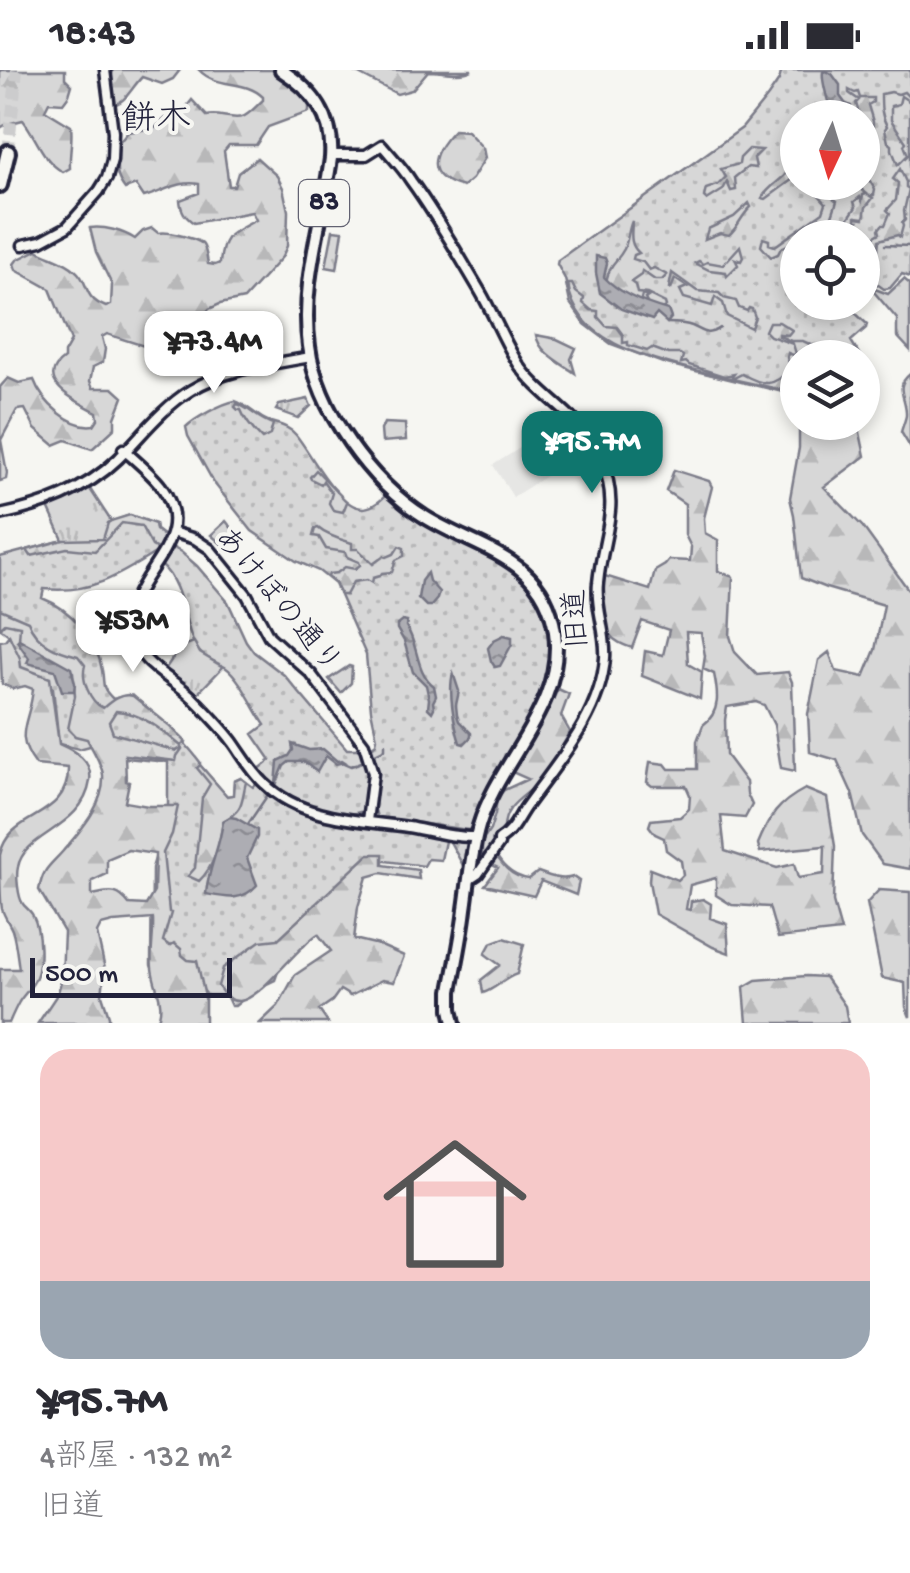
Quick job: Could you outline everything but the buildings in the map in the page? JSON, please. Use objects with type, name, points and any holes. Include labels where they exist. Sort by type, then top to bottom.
[{"type":"highway","points":[[0,184],[8,152]]},
{"type":"main road","name":"83","points":[[281,70],[304,86],[320,106],[330,130],[331,155],[307,320],[310,356],[330,414],[346,438],[410,506],[512,561],[528,576],[540,592],[555,636],[556,662],[550,690],[493,792],[476,836],[451,991],[454,1023]]},
{"type":"street","points":[[22,245],[41,241],[67,227],[107,178],[113,132],[105,70]]},
{"type":"street","name":"旧道","points":[[331,155],[361,156],[382,145],[424,201],[522,370],[578,422],[596,448],[609,486],[611,512],[597,592],[605,648],[600,685],[582,724],[548,779],[470,880]]},
{"type":"street","points":[[0,515],[49,502],[107,469],[164,411],[195,388],[225,374],[310,356]]},
{"type":"street","points":[[124,450],[164,490],[172,510],[172,532],[165,552],[133,602],[130,626],[138,651],[210,715],[266,786],[288,801],[318,812],[499,840]]},
{"type":"street","name":"あけぼの通り","points":[[172,532],[195,538],[210,550],[243,588],[269,636],[311,674],[364,744],[373,773],[367,819]]},
{"type":"shaded area","points":[[542,434],[563,440],[574,458],[513,497],[493,465]]},
{"type":"green space","points":[[0,70],[65,70],[65,78],[72,85],[69,95],[63,103],[49,102],[45,110],[71,126],[70,168],[63,172],[50,161],[23,120],[0,128]]},
{"type":"green space","points":[[113,70],[180,70],[162,84],[142,77],[124,99],[109,106],[106,101]]},
{"type":"green space","points":[[199,70],[285,70],[309,106],[309,112],[268,127],[256,145],[229,145],[224,151],[229,186],[234,186],[238,173],[257,158],[277,176],[288,211],[287,246],[282,257],[244,299],[209,309],[202,319],[194,362],[107,334],[102,337],[103,362],[93,367],[90,381],[93,388],[113,388],[123,397],[115,428],[92,449],[66,440],[54,445],[35,429],[25,409],[17,410],[1,440],[7,473],[6,479],[0,481],[0,387],[8,378],[19,383],[34,380],[50,405],[76,423],[94,425],[98,419],[97,412],[56,384],[53,376],[71,341],[50,289],[16,270],[17,260],[37,250],[67,264],[80,275],[93,299],[106,307],[111,305],[112,285],[96,252],[90,228],[113,230],[135,239],[152,228],[158,233],[190,238],[202,244],[208,264],[215,265],[220,263],[223,246],[230,236],[256,220],[252,212],[194,223],[184,213],[180,200],[199,193],[199,184],[178,185],[144,197],[136,185],[125,189],[118,177],[114,149],[128,132],[155,128],[170,114],[180,115],[192,100],[207,116],[238,118],[263,100],[256,91],[214,80]]},
{"type":"green space","points":[[351,70],[472,70],[428,71],[412,90],[397,94]]},
{"type":"green space","points":[[782,70],[910,70],[910,277],[902,274],[890,288],[880,286],[880,220],[780,220],[780,320],[863,320],[867,324],[852,340],[780,340],[780,391],[663,363],[611,344],[585,324],[570,303],[557,264],[742,128],[768,96]]},
{"type":"green space","points":[[858,92],[860,98],[873,100],[859,100],[849,93]]},
{"type":"green space","points":[[904,92],[910,98],[910,102],[901,96],[899,104],[891,106],[891,120],[906,142],[908,155],[898,165],[888,142],[881,107],[881,94]]},
{"type":"green space","points":[[454,130],[467,131],[483,148],[485,158],[463,187],[441,177],[435,164],[440,148]]},
{"type":"green space","points":[[749,149],[762,150],[754,158],[756,168],[748,167],[735,177],[736,190],[731,191],[727,182],[723,190],[707,200],[706,189],[726,177],[721,169],[739,164]]},
{"type":"green space","points":[[900,169],[909,189],[905,220],[900,237],[880,240],[880,228],[890,213],[887,210],[896,200],[898,183],[893,179]]},
{"type":"green space","points":[[780,179],[780,189],[762,198]]},
{"type":"green space","points":[[823,200],[837,201],[831,220],[812,220],[823,212]]},
{"type":"green space","points":[[871,200],[864,218],[847,220],[856,207],[854,202]]},
{"type":"green space","points":[[749,203],[751,207],[729,235],[720,233],[705,239],[708,229],[734,217]]},
{"type":"green space","points":[[632,221],[632,241],[639,253],[633,259],[643,262],[649,270],[654,268],[667,275],[655,280],[642,271],[631,282],[637,293],[665,303],[662,309],[649,307],[645,299],[648,297],[642,295],[640,303],[606,282],[624,249]]},
{"type":"green space","points":[[333,230],[343,231],[337,269],[326,267]]},
{"type":"green space","points":[[763,238],[769,244],[780,242],[778,254],[771,257],[761,246]]},
{"type":"green space","points":[[740,246],[743,257],[741,261],[735,259],[738,265],[727,276],[726,272],[695,263],[723,265]]},
{"type":"green space","points":[[672,273],[697,291],[719,293],[736,301],[739,308],[752,309],[755,317],[751,328],[727,316],[723,303],[715,297],[712,306],[684,298],[680,290],[687,287],[675,279],[669,288]]},
{"type":"green space","points":[[904,279],[910,284],[910,350],[897,336],[897,319],[880,299],[880,291],[888,294]]},
{"type":"green space","points":[[568,284],[584,298],[583,303],[598,311],[606,326],[617,327],[623,343],[647,351],[652,348],[680,354],[681,363],[724,376],[734,374],[731,378],[721,377],[628,350],[588,324],[575,306]]},
{"type":"green space","points":[[769,322],[779,322],[792,330],[788,335],[779,334],[789,340],[765,331]]},
{"type":"green space","points":[[536,335],[576,348],[571,359],[575,373],[546,352]]},
{"type":"green space","points":[[742,374],[768,383],[779,379],[780,389],[732,379]]},
{"type":"green space","points":[[910,374],[910,447],[901,432],[906,415],[902,384]]},
{"type":"green space","points":[[308,399],[311,406],[298,418],[276,410],[279,405]]},
{"type":"green space","points":[[235,401],[292,431],[335,490],[354,506],[372,506],[390,491],[510,565],[532,587],[549,623],[553,660],[548,683],[484,801],[475,826],[468,830],[377,817],[370,748],[377,738],[366,655],[335,584],[252,531],[214,483],[188,436],[186,427],[190,423]]},
{"type":"green space","points":[[237,404],[273,424],[270,435],[262,439],[235,407]]},
{"type":"green space","points":[[384,423],[405,424],[406,440],[382,442]]},
{"type":"green space","points":[[799,440],[862,440],[865,456],[824,487],[863,527],[910,592],[910,869],[883,864],[862,835],[852,793],[837,760],[810,752],[808,714],[819,660],[829,652],[836,671],[864,677],[875,650],[884,605],[801,578],[790,498]]},
{"type":"green space","points":[[316,470],[347,502],[343,512],[333,510],[329,503],[332,493],[323,481],[321,484],[311,479]]},
{"type":"green space","points":[[674,470],[709,481],[712,487],[704,518],[705,533],[718,540],[718,571],[733,577],[730,636],[735,652],[757,675],[788,672],[792,682],[795,771],[781,768],[774,725],[764,705],[756,702],[727,707],[726,755],[746,782],[752,805],[745,818],[721,816],[725,851],[777,868],[794,864],[798,878],[824,874],[825,846],[760,852],[758,844],[776,812],[796,794],[805,789],[827,798],[835,846],[833,902],[841,931],[778,938],[769,907],[732,905],[716,895],[716,878],[690,885],[686,909],[690,910],[691,901],[703,899],[711,904],[710,918],[727,924],[729,953],[655,914],[650,869],[678,880],[683,875],[681,861],[666,850],[664,838],[649,826],[651,820],[680,817],[689,809],[690,795],[686,786],[652,786],[647,782],[650,762],[665,764],[669,769],[697,769],[697,741],[715,708],[714,674],[703,669],[701,633],[686,632],[688,664],[702,672],[700,699],[642,676],[645,651],[663,655],[669,630],[642,621],[632,648],[617,641],[605,623],[601,589],[602,575],[650,590],[655,571],[669,560],[690,561],[685,504],[666,491]]},
{"type":"green space","points":[[88,486],[111,521],[103,539],[63,540],[48,507]]},
{"type":"green space","points":[[130,515],[155,524],[165,537],[164,543],[197,566],[228,602],[254,652],[284,675],[347,749],[364,749],[370,776],[364,811],[350,814],[321,810],[280,789],[258,770],[271,760],[253,734],[265,725],[231,672],[197,648],[173,581],[161,565],[164,560],[155,553],[102,582],[75,589],[44,589],[42,598],[81,626],[95,647],[105,688],[113,699],[133,696],[185,744],[227,796],[233,795],[234,781],[241,778],[307,815],[463,839],[469,846],[466,871],[449,840],[445,841],[441,860],[428,859],[424,866],[378,860],[304,946],[286,957],[275,980],[235,1006],[231,1006],[226,995],[207,995],[196,981],[157,980],[151,965],[152,868],[168,818],[168,762],[126,758],[122,744],[101,743],[79,749],[59,744],[53,688],[21,667],[9,635],[1,629],[0,557],[60,541],[103,539],[108,523]]},
{"type":"green space","points":[[130,515],[155,524],[165,537],[167,545],[163,552],[152,546],[141,526],[122,523],[95,551],[67,548],[31,556],[27,550],[63,540],[63,532],[105,517],[111,521]]},
{"type":"green space","points":[[226,521],[240,539],[225,547],[211,535]]},
{"type":"green space","points":[[318,528],[352,543],[352,549],[358,549],[373,564],[394,554],[399,546],[404,548],[404,556],[396,560],[392,572],[382,573],[372,583],[353,582],[346,595],[341,595],[329,574],[345,567],[355,569],[359,562],[345,552],[326,549],[319,537],[313,536]]},
{"type":"green space","points":[[0,609],[28,621],[42,640],[78,656],[85,665],[87,689],[98,705],[103,708],[121,696],[133,696],[186,742],[181,746],[150,723],[125,712],[116,711],[109,722],[113,733],[176,751],[182,749],[176,761],[125,755],[129,782],[125,802],[178,806],[163,853],[171,913],[163,941],[170,946],[174,943],[188,960],[197,961],[205,997],[205,1023],[156,1023],[160,1009],[153,975],[153,919],[101,925],[97,933],[105,969],[102,995],[109,1023],[38,1023],[58,993],[64,932],[39,890],[47,868],[90,816],[100,796],[103,775],[87,739],[68,729],[75,696],[73,672],[19,639],[20,626],[5,623],[0,628]],"holes":[[[128,850],[155,854],[154,892],[146,905],[129,904],[113,892],[92,895],[92,881],[107,874],[107,859]]]},
{"type":"green space","points":[[9,635],[21,667],[50,678],[59,744],[82,758],[89,768],[90,781],[77,810],[31,846],[18,867],[20,896],[37,929],[39,963],[35,980],[9,1023],[0,1023],[0,969],[19,969],[13,935],[2,909],[0,855],[15,830],[59,798],[68,768],[36,765],[25,745],[24,728],[33,689],[13,689],[2,684],[0,641]]},
{"type":"green space","points":[[194,642],[200,653],[223,667],[196,695],[164,671],[180,647]]},
{"type":"green space","points":[[349,666],[351,683],[341,693],[329,679]]},
{"type":"green space","points":[[558,689],[569,694],[561,716],[570,732],[544,776],[511,807],[504,830],[491,847],[506,868],[522,878],[529,879],[538,872],[573,877],[579,881],[576,895],[541,881],[534,896],[485,885],[498,868],[482,860],[482,842],[490,830],[497,798],[504,790],[528,779],[512,772]]},
{"type":"green space","points":[[200,765],[227,796],[233,795],[234,781],[241,778],[246,782],[240,805],[223,821],[216,854],[199,881],[188,876],[195,868],[202,798],[210,784],[197,768]]},
{"type":"green space","points":[[369,854],[383,854],[383,865],[418,870],[419,879],[381,873],[367,877],[358,907],[354,939],[404,956],[394,982],[382,980],[350,996],[340,990],[319,1010],[328,1023],[260,1023],[278,1006],[295,975],[331,951],[318,934],[253,995],[240,1001],[226,996],[218,986],[223,968],[260,941],[278,939]]},
{"type":"green space","points":[[879,890],[910,892],[910,1017],[905,983],[882,978],[867,903]]},
{"type":"green space","points":[[504,938],[524,944],[517,974],[483,993],[481,980],[500,965],[485,954],[491,943]]},
{"type":"green space","points":[[825,977],[845,1006],[848,1023],[747,1023],[744,987],[756,980]]},
{"type":"water","points":[[823,72],[832,74],[840,85],[843,100],[828,100]]},
{"type":"water","points":[[596,256],[605,258],[604,277],[618,288],[668,310],[671,318],[667,323],[657,314],[652,320],[621,309],[600,293]]},
{"type":"water","points":[[427,573],[439,592],[431,606],[418,598]]},
{"type":"water","points":[[402,621],[407,622],[420,666],[434,686],[432,712],[428,708],[426,685],[413,672],[397,629]]},
{"type":"water","points":[[504,635],[512,637],[512,644],[500,666],[495,667],[488,648]]},
{"type":"water","points":[[19,639],[71,668],[74,691],[62,691],[55,670],[27,663],[29,658]]},
{"type":"water","points":[[453,673],[459,691],[457,715],[471,733],[464,744],[460,743],[454,717]]},
{"type":"water","points":[[292,744],[309,750],[323,749],[337,761],[345,762],[336,764],[326,756],[317,772],[304,762],[289,762],[276,785],[278,761],[289,756]]},
{"type":"water","points":[[230,817],[257,830],[247,858],[257,885],[240,896],[206,894],[223,821]]},
{"type":"waterway","points":[[885,245],[910,246]]},
{"type":"waterway","points":[[667,323],[686,324],[708,333],[720,328]]},
{"type":"waterway","points":[[375,754],[385,749],[385,744]]},
{"type":"waterway","points":[[344,763],[351,766],[364,761]]},
{"type":"waterway","points":[[248,824],[267,796]]},
{"type":"tunnel","points":[[8,152],[17,70]]},
{"type":"district","name":"餅木","points":[[156,121]]}]
